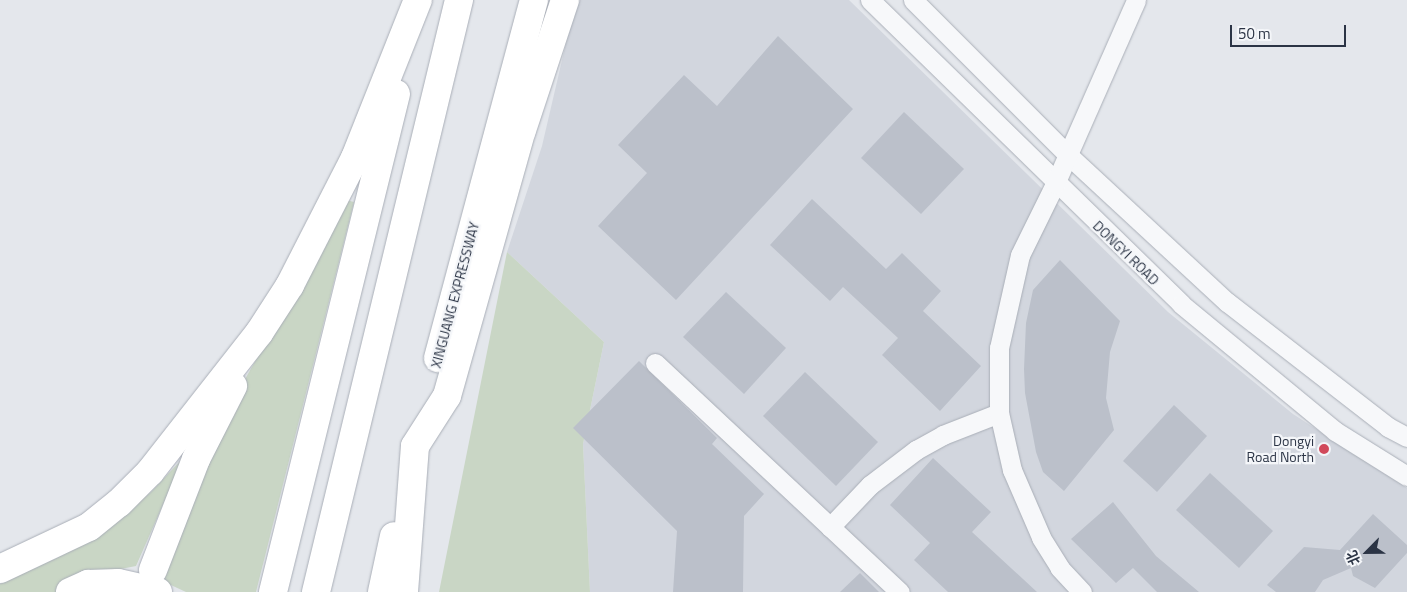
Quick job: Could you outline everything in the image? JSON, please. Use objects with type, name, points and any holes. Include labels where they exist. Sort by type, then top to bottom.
[{"type":"highway","points":[[70,592],[88,584],[155,581],[196,459],[259,333],[290,284],[356,158],[418,0]]},
{"type":"highway","points":[[273,592],[418,0]]},
{"type":"highway","points":[[316,592],[459,0]]},
{"type":"highway","name":"XINGUANG EXPRESSWAY","points":[[382,592],[415,446],[534,0]]},
{"type":"highway","points":[[404,592],[415,446],[447,396],[522,130],[565,0]]},
{"type":"highway","points":[[0,569],[89,527],[119,503],[150,472],[259,333]]},
{"type":"street","name":"DONGYI ROAD","points":[[870,0],[1055,184],[1180,304],[1335,431],[1407,476]]},
{"type":"street","points":[[913,0],[1068,155],[1227,302],[1388,427],[1407,437]]},
{"type":"street","points":[[1082,592],[1060,568],[1025,506],[1012,470],[1000,413],[999,348],[1004,317],[1020,255],[1055,184],[1136,0]]},
{"type":"street","points":[[655,363],[900,592]]},
{"type":"street","points":[[830,527],[870,485],[916,450],[943,435],[1000,413]]},
{"type":"shaded area","points":[[576,0],[849,0],[1168,312],[1293,414],[1407,488],[1407,592],[590,592],[583,444],[604,342],[507,252],[542,146]]},
{"type":"green space","points":[[346,200],[354,202],[256,592],[186,592],[160,580],[195,480],[244,381]]},
{"type":"green space","points":[[507,252],[604,342],[583,444],[590,592],[439,592]]},
{"type":"green space","points":[[184,457],[136,566],[95,574],[59,592],[0,592],[0,584],[63,555],[102,532],[151,492]]},
{"type":"building","points":[[778,36],[853,109],[676,300],[598,226],[647,173],[618,145],[684,75],[717,106]]},
{"type":"building","points":[[904,112],[964,169],[921,214],[861,158]]},
{"type":"building","points":[[812,199],[886,269],[902,253],[941,291],[923,311],[981,366],[940,411],[882,355],[898,338],[843,287],[830,301],[770,245]]},
{"type":"building","points":[[1060,260],[1120,321],[1110,352],[1106,398],[1114,430],[1064,491],[1043,472],[1036,452],[1025,393],[1024,369],[1026,323],[1033,290]]},
{"type":"building","points":[[726,292],[786,348],[744,394],[683,337]]},
{"type":"building","points":[[639,361],[717,438],[712,444],[764,494],[744,516],[743,592],[673,592],[677,531],[573,428]]},
{"type":"building","points":[[805,372],[878,442],[836,486],[763,416]]},
{"type":"building","points":[[1174,405],[1207,436],[1157,492],[1123,461]]},
{"type":"building","points":[[933,458],[991,512],[972,532],[1037,592],[948,592],[914,560],[930,543],[890,505]]},
{"type":"building","points":[[1210,473],[1273,531],[1239,568],[1176,510]]},
{"type":"building","points":[[1113,502],[1156,556],[1199,592],[1157,592],[1133,568],[1116,583],[1071,539]]},
{"type":"building","points":[[1373,514],[1407,545],[1407,553],[1375,588],[1353,576],[1351,568],[1323,580],[1315,592],[1276,592],[1267,585],[1304,547],[1340,550]]},
{"type":"building","points":[[860,573],[879,592],[840,592]]},
{"type":"place","name":"Dongyi Road North","points":[[1324,449]]}]
